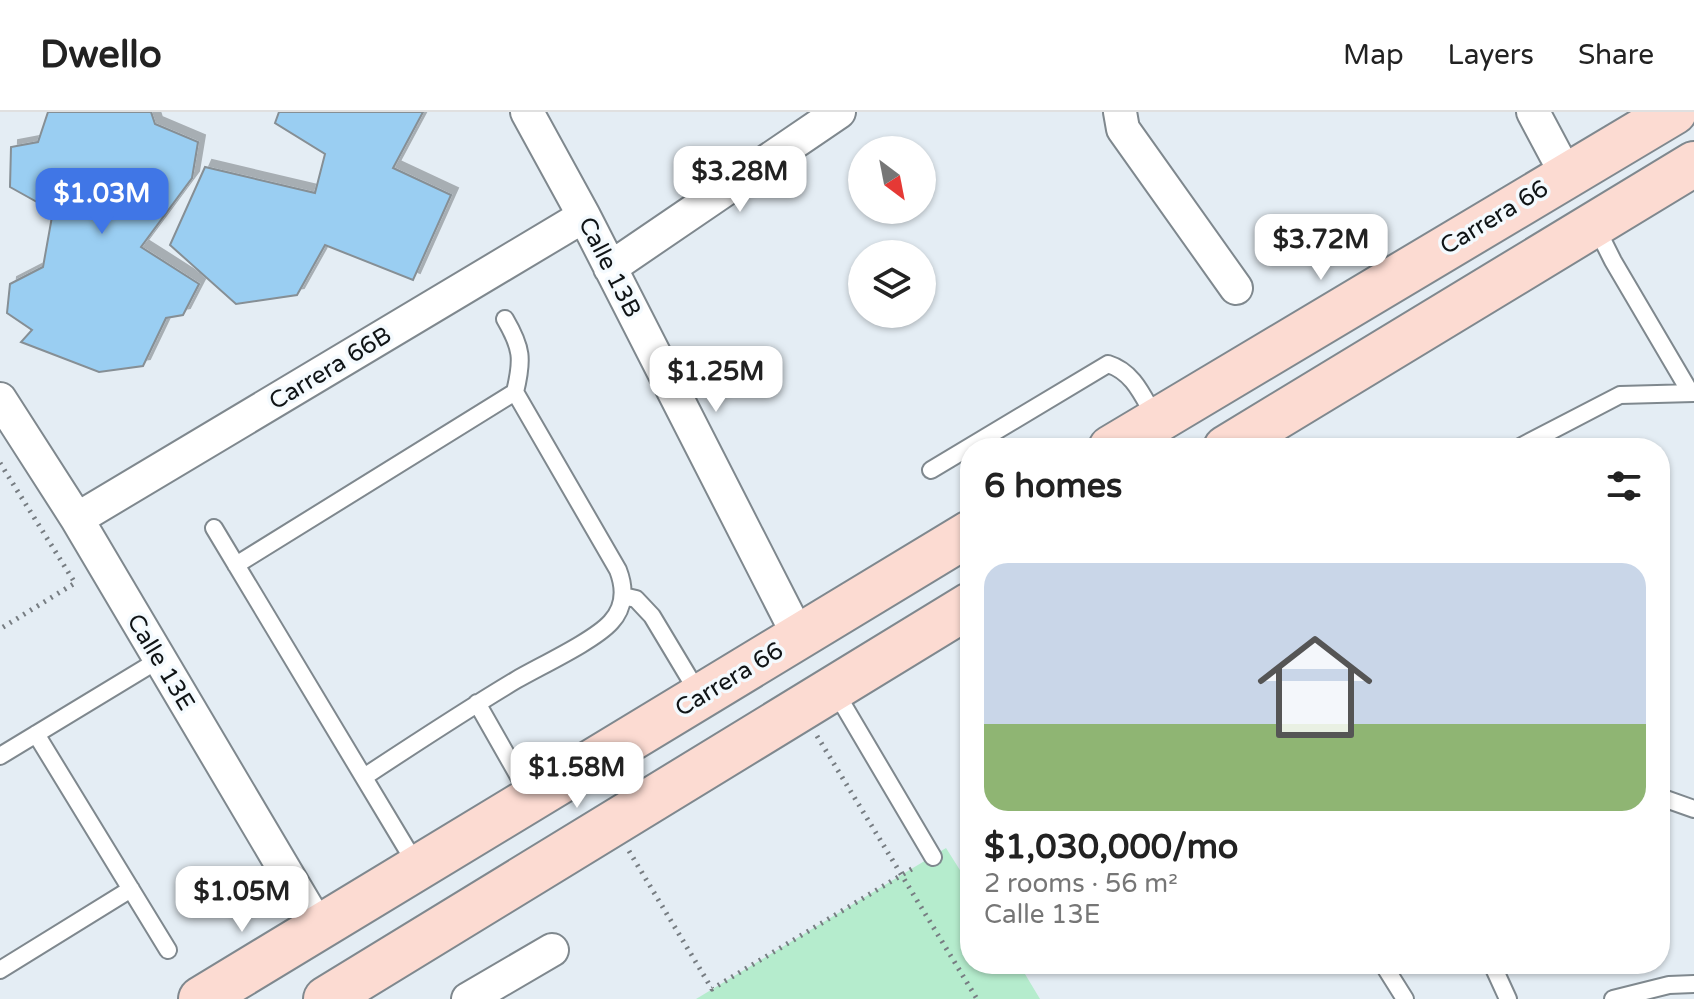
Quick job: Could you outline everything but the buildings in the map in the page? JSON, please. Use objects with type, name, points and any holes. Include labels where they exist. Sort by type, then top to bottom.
[{"type":"main road","points":[[1566,174],[1585,129],[1614,112]]},
{"type":"main road","name":"Carrera 66","points":[[1165,434],[1566,174],[1674,112]]},
{"type":"main road","points":[[1246,438],[1694,164]]},
{"type":"main road","name":"Carrera 66","points":[[201,999],[960,539]]},
{"type":"main road","points":[[326,999],[960,611]]},
{"type":"main road","points":[[532,799],[563,855]]},
{"type":"street","name":"Calle 13B","points":[[527,112],[584,216],[799,637]]},
{"type":"street","points":[[610,268],[839,112]]},
{"type":"street","points":[[1120,112],[1123,129],[1236,288]]},
{"type":"street","points":[[1533,112],[1566,174]]},
{"type":"street","name":"Carrera 66B","points":[[77,519],[584,216]]},
{"type":"street","name":"Calle 13E","points":[[0,399],[77,519],[319,928]]},
{"type":"street","points":[[468,999],[552,950]]},
{"type":"lane","points":[[1537,438],[1620,395],[1692,392],[1613,261],[1594,223]]},
{"type":"lane","points":[[364,777],[477,703],[603,629],[613,620],[623,596],[623,582],[618,570],[515,392],[521,354],[516,337],[505,319]]},
{"type":"lane","points":[[984,438],[1108,364],[1119,367],[1130,376],[1165,434]]},
{"type":"lane","points":[[236,565],[515,392]]},
{"type":"lane","points":[[931,470],[960,453]]},
{"type":"lane","points":[[214,528],[418,868]]},
{"type":"lane","points":[[623,596],[636,599],[652,616],[701,696]]},
{"type":"lane","points":[[0,756],[160,659]]},
{"type":"lane","points":[[834,689],[933,857]]},
{"type":"lane","points":[[477,703],[532,799]]},
{"type":"lane","points":[[36,734],[168,950]]},
{"type":"lane","points":[[1670,801],[1694,809]]},
{"type":"lane","points":[[0,970],[131,889]]},
{"type":"lane","points":[[1389,974],[1405,999]]},
{"type":"lane","points":[[1497,974],[1508,999]]},
{"type":"lane","points":[[1613,999],[1669,985],[1694,984]]},
{"type":"path","points":[[0,463],[75,583],[0,629]]},
{"type":"path","points":[[815,732],[960,972]]},
{"type":"path","points":[[627,848],[712,989],[900,875]]},
{"type":"path","points":[[961,974],[977,999]]},
{"type":"green space","points":[[946,848],[960,870],[960,974],[1025,974],[1040,999],[696,999]]}]
